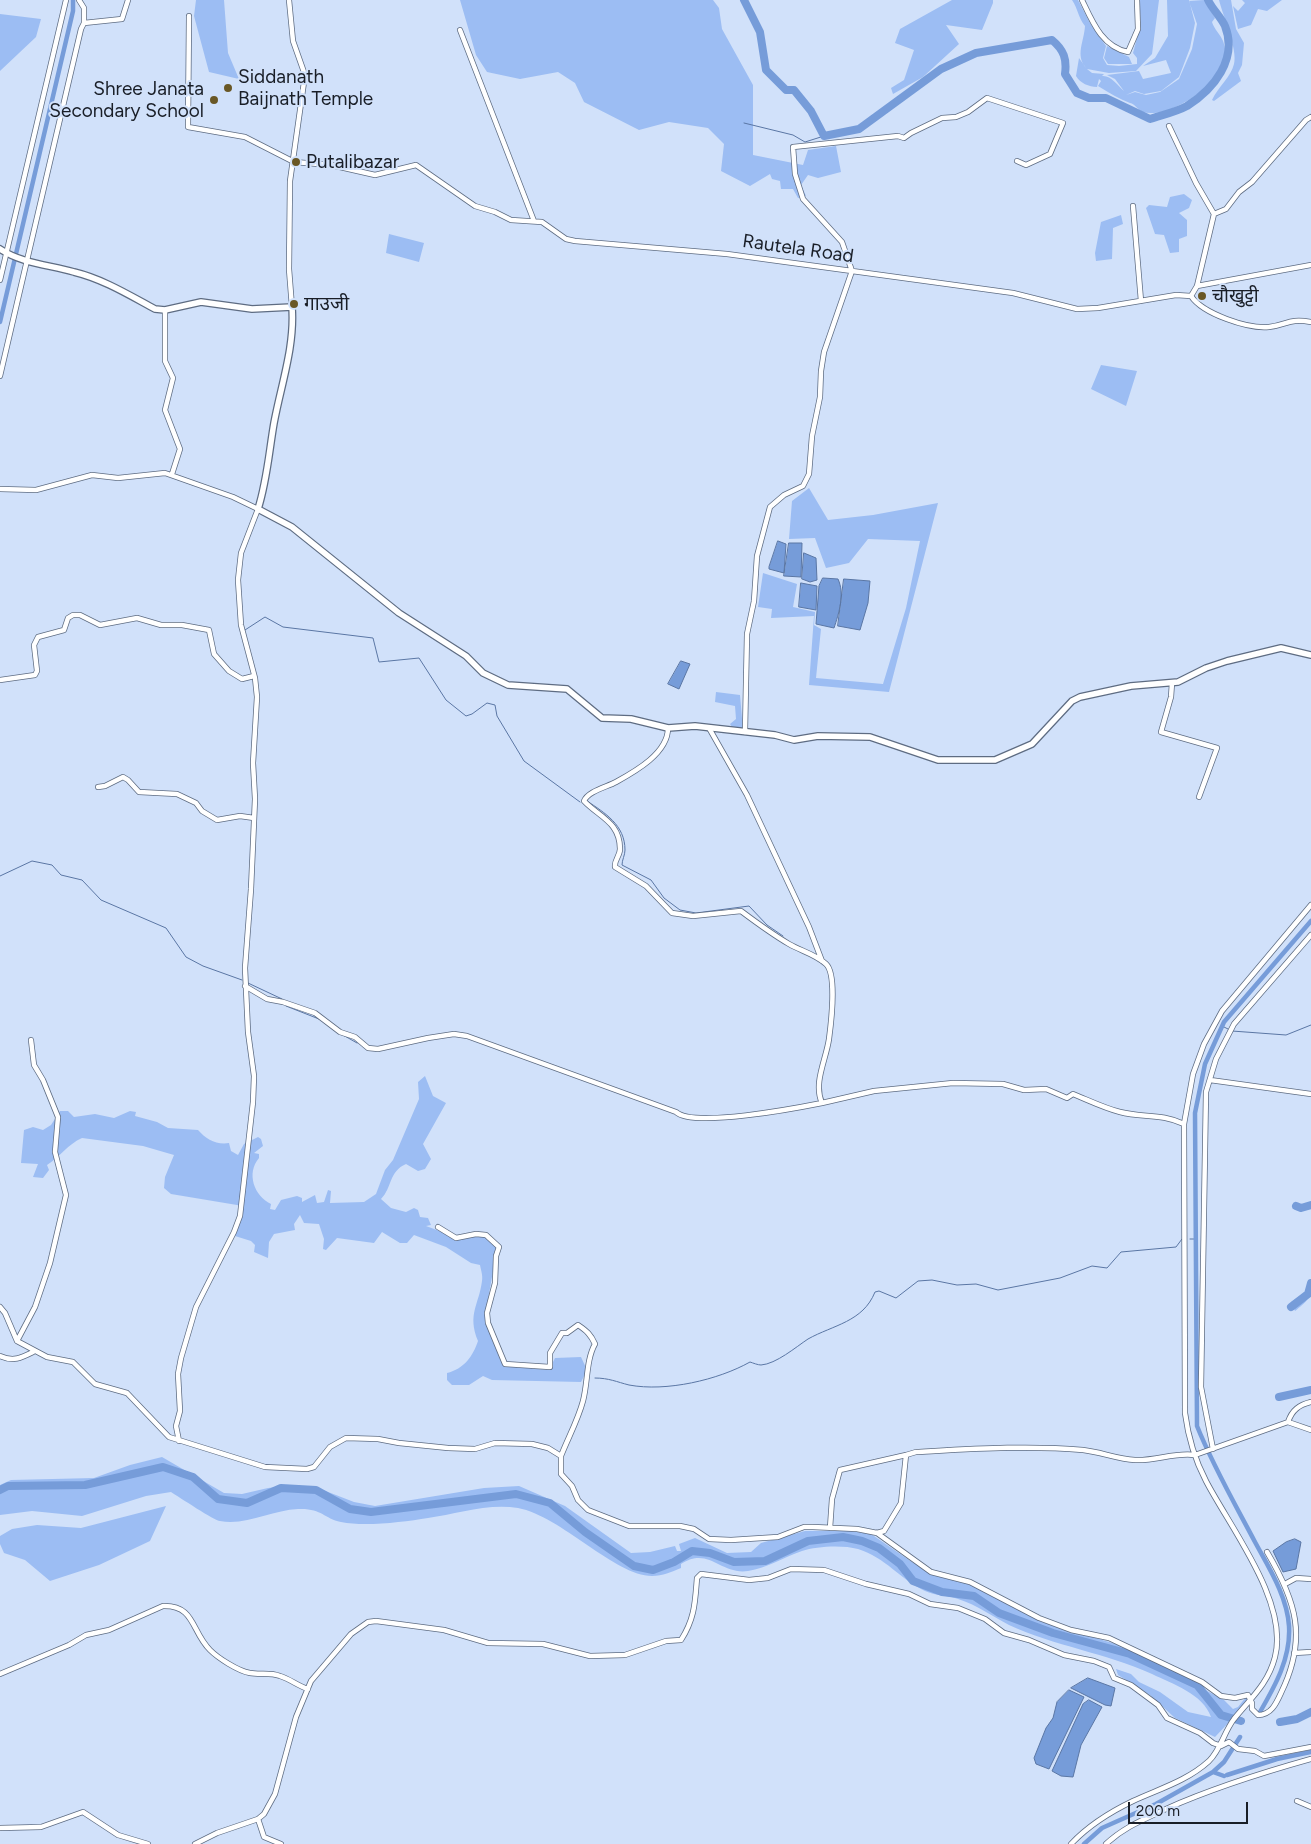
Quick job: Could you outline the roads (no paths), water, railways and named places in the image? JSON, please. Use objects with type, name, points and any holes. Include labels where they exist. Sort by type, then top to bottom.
[{"type":"street","points":[[0,280],[8,254],[66,0]]},
{"type":"street","points":[[0,376],[25,259],[80,29],[84,24],[84,8],[79,0]]},
{"type":"street","points":[[84,24],[122,19],[128,0]]},
{"type":"street","points":[[179,1442],[176,1426],[180,1411],[178,1374],[181,1358],[196,1306],[234,1232],[240,1216],[253,1102],[254,1076],[248,1032],[245,986],[254,818],[253,763],[257,697],[254,676],[241,625],[238,580],[241,553],[258,509],[267,477],[274,423],[292,342],[290,181],[305,75],[293,41],[289,0]]},
{"type":"street","points":[[1082,0],[1086,12],[1104,40],[1113,47],[1128,52],[1138,29],[1137,0]]},
{"type":"street","points":[[189,16],[188,127],[244,137],[294,162]]},
{"type":"street","points":[[460,30],[534,221]]},
{"type":"street","points":[[745,732],[747,634],[754,601],[757,556],[770,507],[784,495],[803,486],[808,474],[824,352],[852,271],[842,242],[803,199],[795,174],[793,147],[898,136],[904,138],[942,118],[956,117],[968,112],[987,98],[994,98],[1064,123],[1050,154],[1026,165],[1017,160]]},
{"type":"street","points":[[1214,214],[1226,209],[1239,192],[1252,182],[1306,120],[1311,117]]},
{"type":"street","points":[[1169,126],[1196,183],[1214,214],[1197,286],[1191,296],[1205,309],[1228,319],[1255,325],[1269,327],[1289,320],[1311,322]]},
{"type":"street","name":"Rautela Road","points":[[294,162],[331,165],[375,175],[416,165],[475,206],[495,212],[511,220],[542,222],[566,239],[582,242],[726,254],[852,271],[1013,293],[1078,309],[1098,308],[1176,295],[1191,296]]},
{"type":"street","points":[[1133,206],[1141,301]]},
{"type":"street","points":[[0,249],[8,254],[92,277],[155,309],[165,310],[201,302],[252,309],[292,307]]},
{"type":"street","points":[[1197,286],[1311,265]]},
{"type":"street","points":[[165,310],[165,362],[173,378],[165,410],[180,449],[172,474]]},
{"type":"street","points":[[0,489],[45,489],[92,475],[118,478],[172,474],[247,503],[292,526],[399,613],[466,656],[483,673],[508,685],[567,689],[602,718],[631,719],[668,728],[695,726],[775,735],[794,740],[818,736],[870,737],[938,760],[995,760],[1032,744],[1072,702],[1080,697],[1132,686],[1178,682],[1206,668],[1227,661],[1281,648],[1311,655]]},
{"type":"street","points":[[0,680],[34,675],[37,671],[34,645],[38,637],[64,630],[68,618],[73,615],[80,615],[100,625],[137,618],[162,625],[182,625],[209,630],[214,654],[229,670],[242,679],[254,676]]},
{"type":"street","points":[[1172,683],[1171,697],[1162,732],[1217,748],[1199,797]]},
{"type":"street","points":[[668,728],[666,742],[657,752],[617,782],[584,798],[586,804],[613,825],[618,836],[620,851],[614,863],[615,868],[646,886],[672,913],[693,916],[741,911],[790,945],[816,956],[831,971],[829,1041],[819,1084],[819,1096],[822,1103]]},
{"type":"street","points":[[709,728],[747,795],[809,927],[822,962]]},
{"type":"street","points":[[98,787],[105,786],[123,777],[139,792],[177,794],[196,803],[202,811],[217,820],[240,816],[254,818]]},
{"type":"street","points":[[1071,1844],[1093,1824],[1131,1802],[1196,1773],[1211,1759],[1234,1719],[1260,1691],[1276,1654],[1277,1630],[1269,1593],[1205,1479],[1188,1434],[1185,1413],[1184,1124],[1193,1074],[1204,1044],[1222,1011],[1311,905]]},
{"type":"street","points":[[1210,1450],[1201,1386],[1206,1092],[1216,1059],[1234,1024],[1311,935]]},
{"type":"street","points":[[245,986],[267,999],[283,1002],[323,1017],[340,1032],[355,1037],[368,1048],[378,1049],[454,1034],[466,1036],[574,1073],[676,1112],[681,1117],[708,1118],[790,1111],[874,1091],[953,1083],[1003,1084],[1024,1090],[1046,1089],[1067,1098],[1073,1094],[1119,1112],[1155,1115],[1173,1119],[1184,1124]]},
{"type":"street","points":[[17,1341],[35,1306],[50,1263],[66,1195],[55,1152],[58,1117],[43,1080],[34,1065],[31,1040]]},
{"type":"street","points":[[1210,1080],[1311,1094]]},
{"type":"street","points":[[438,1227],[456,1238],[476,1234],[486,1235],[499,1247],[496,1256],[494,1283],[487,1313],[489,1328],[505,1364],[550,1367],[550,1353],[562,1333],[578,1326],[587,1331],[592,1337],[595,1344],[589,1354],[588,1379],[583,1399],[561,1456],[561,1474],[572,1486],[578,1500],[588,1510],[628,1526],[680,1526],[694,1529],[709,1539],[732,1540],[778,1537],[804,1527],[857,1529],[877,1533],[931,1572],[970,1582],[1039,1618],[1071,1630],[1109,1638],[1202,1682],[1221,1696],[1235,1698],[1248,1695],[1252,1701],[1252,1710],[1258,1715],[1264,1715],[1273,1709],[1284,1687],[1294,1653],[1296,1632],[1294,1613],[1286,1584],[1267,1552]]},
{"type":"street","points":[[0,1307],[5,1313],[17,1341],[33,1352],[73,1362],[95,1384],[127,1393],[169,1437],[179,1442],[265,1467],[286,1469],[314,1467],[330,1447],[346,1438],[378,1439],[448,1448],[475,1448],[495,1443],[532,1444],[548,1448],[561,1456]]},
{"type":"street","points":[[0,1356],[7,1359],[20,1359],[33,1352]]},
{"type":"street","points":[[1288,1422],[1292,1412],[1311,1402]]},
{"type":"street","points":[[830,1528],[832,1498],[840,1470],[916,1452],[983,1448],[1086,1450],[1122,1459],[1155,1460],[1184,1453],[1197,1454],[1288,1422],[1311,1430]]},
{"type":"street","points":[[877,1533],[884,1531],[901,1503],[906,1455]]},
{"type":"street","points":[[196,1844],[217,1833],[258,1819],[269,1807],[275,1794],[296,1717],[311,1681],[355,1631],[368,1622],[376,1621],[444,1630],[488,1642],[543,1644],[590,1656],[625,1655],[660,1642],[682,1640],[690,1626],[694,1613],[697,1578],[701,1574],[749,1580],[768,1578],[791,1569],[808,1568],[824,1570],[866,1584],[909,1594],[930,1604],[958,1608],[985,1619],[1004,1633],[1029,1640],[1064,1655],[1094,1661],[1109,1667],[1114,1678],[1131,1685],[1158,1705],[1167,1718],[1200,1733],[1220,1746],[1229,1742],[1236,1748],[1271,1756],[1311,1747]]},
{"type":"street","points":[[1286,1584],[1296,1578],[1311,1579]]},
{"type":"street","points":[[0,1674],[69,1645],[86,1635],[109,1630],[163,1606],[172,1605],[184,1611],[211,1651],[238,1668],[251,1674],[270,1673],[281,1676],[308,1689]]},
{"type":"street","points":[[1294,1653],[1311,1652]]},
{"type":"street","points":[[1106,1844],[1120,1830],[1190,1799],[1224,1785],[1311,1759]]},
{"type":"street","points":[[1297,1801],[1311,1807]]},
{"type":"street","points":[[0,1828],[41,1827],[83,1812],[118,1835],[148,1844]]},
{"type":"street","points":[[258,1819],[264,1837],[280,1844]]},
{"type":"waterway","points":[[0,322],[73,11],[73,0]]},
{"type":"waterway","points":[[744,0],[760,32],[766,70],[786,90],[794,90],[811,111],[824,136],[859,129],[941,69],[976,53],[1052,40],[1062,51],[1066,64],[1065,74],[1077,93],[1089,98],[1106,98],[1150,119],[1174,112],[1187,106],[1206,91],[1221,72],[1226,61],[1228,38],[1225,26],[1208,0]]},
{"type":"waterway","points":[[744,123],[793,135],[805,142],[824,136]]},
{"type":"waterway","points":[[245,630],[265,617],[283,627],[373,638],[379,662],[419,658],[446,700],[466,716],[487,703],[495,705],[497,716],[524,761],[580,802]]},
{"type":"waterway","points":[[587,801],[601,810],[622,833],[625,850],[622,865],[651,880],[664,898],[680,910],[696,913],[749,906],[767,925],[783,936]]},
{"type":"waterway","points":[[0,876],[32,861],[52,865],[61,875],[82,880],[101,900],[166,928],[186,957],[203,966],[242,980]]},
{"type":"waterway","points":[[1260,1712],[1285,1660],[1289,1638],[1288,1615],[1276,1582],[1217,1470],[1197,1426],[1195,1113],[1205,1064],[1224,1022],[1311,921]]},
{"type":"waterway","points":[[248,983],[282,999]]},
{"type":"waterway","points":[[286,1006],[319,1019]]},
{"type":"waterway","points":[[1232,1031],[1286,1035],[1311,1025]]},
{"type":"waterway","points":[[1222,1026],[1228,1029]]},
{"type":"waterway","points":[[343,1035],[357,1043]]},
{"type":"waterway","points":[[1296,1206],[1301,1208],[1311,1205]]},
{"type":"waterway","points":[[595,1378],[609,1379],[644,1387],[675,1386],[691,1383],[723,1374],[750,1362],[761,1365],[773,1362],[808,1339],[855,1316],[870,1302],[875,1292],[879,1291],[896,1298],[918,1281],[932,1280],[957,1285],[976,1284],[998,1290],[1060,1278],[1092,1266],[1107,1268],[1121,1252],[1176,1247],[1182,1239]]},
{"type":"waterway","points":[[1190,1239],[1195,1239]]},
{"type":"waterway","points":[[1291,1307],[1308,1294],[1311,1283]]},
{"type":"waterway","points":[[1279,1397],[1311,1390]]},
{"type":"waterway","points":[[0,1490],[8,1486],[85,1485],[163,1467],[193,1477],[218,1499],[247,1503],[281,1488],[316,1490],[350,1509],[371,1512],[516,1494],[550,1503],[585,1532],[634,1566],[653,1570],[674,1562],[692,1551],[710,1553],[734,1562],[765,1561],[808,1541],[843,1537],[862,1541],[879,1548],[900,1564],[913,1581],[942,1592],[974,1596],[999,1613],[1053,1633],[1130,1654],[1197,1685],[1221,1715],[1241,1721]]},
{"type":"waterway","points":[[1280,1722],[1297,1719],[1311,1712]]},
{"type":"waterway","points":[[1084,1844],[1102,1828],[1156,1804],[1213,1772],[1224,1762],[1240,1737]]},
{"type":"waterway","points":[[1227,1775],[1277,1759],[1311,1752]]},
{"type":"waterway","points":[[1213,1772],[1224,1776]]},
{"type":"place","name":"Siddanath Baijnath Temple","points":[[228,88]]},
{"type":"place","name":"Shree Janata Secondary School","points":[[214,100]]},
{"type":"place","name":"Putalibazar","points":[[296,162]]},
{"type":"place","name":"चौखुट्टी","points":[[1202,296]]},
{"type":"place","name":"गाउजी","points":[[294,304]]}]
